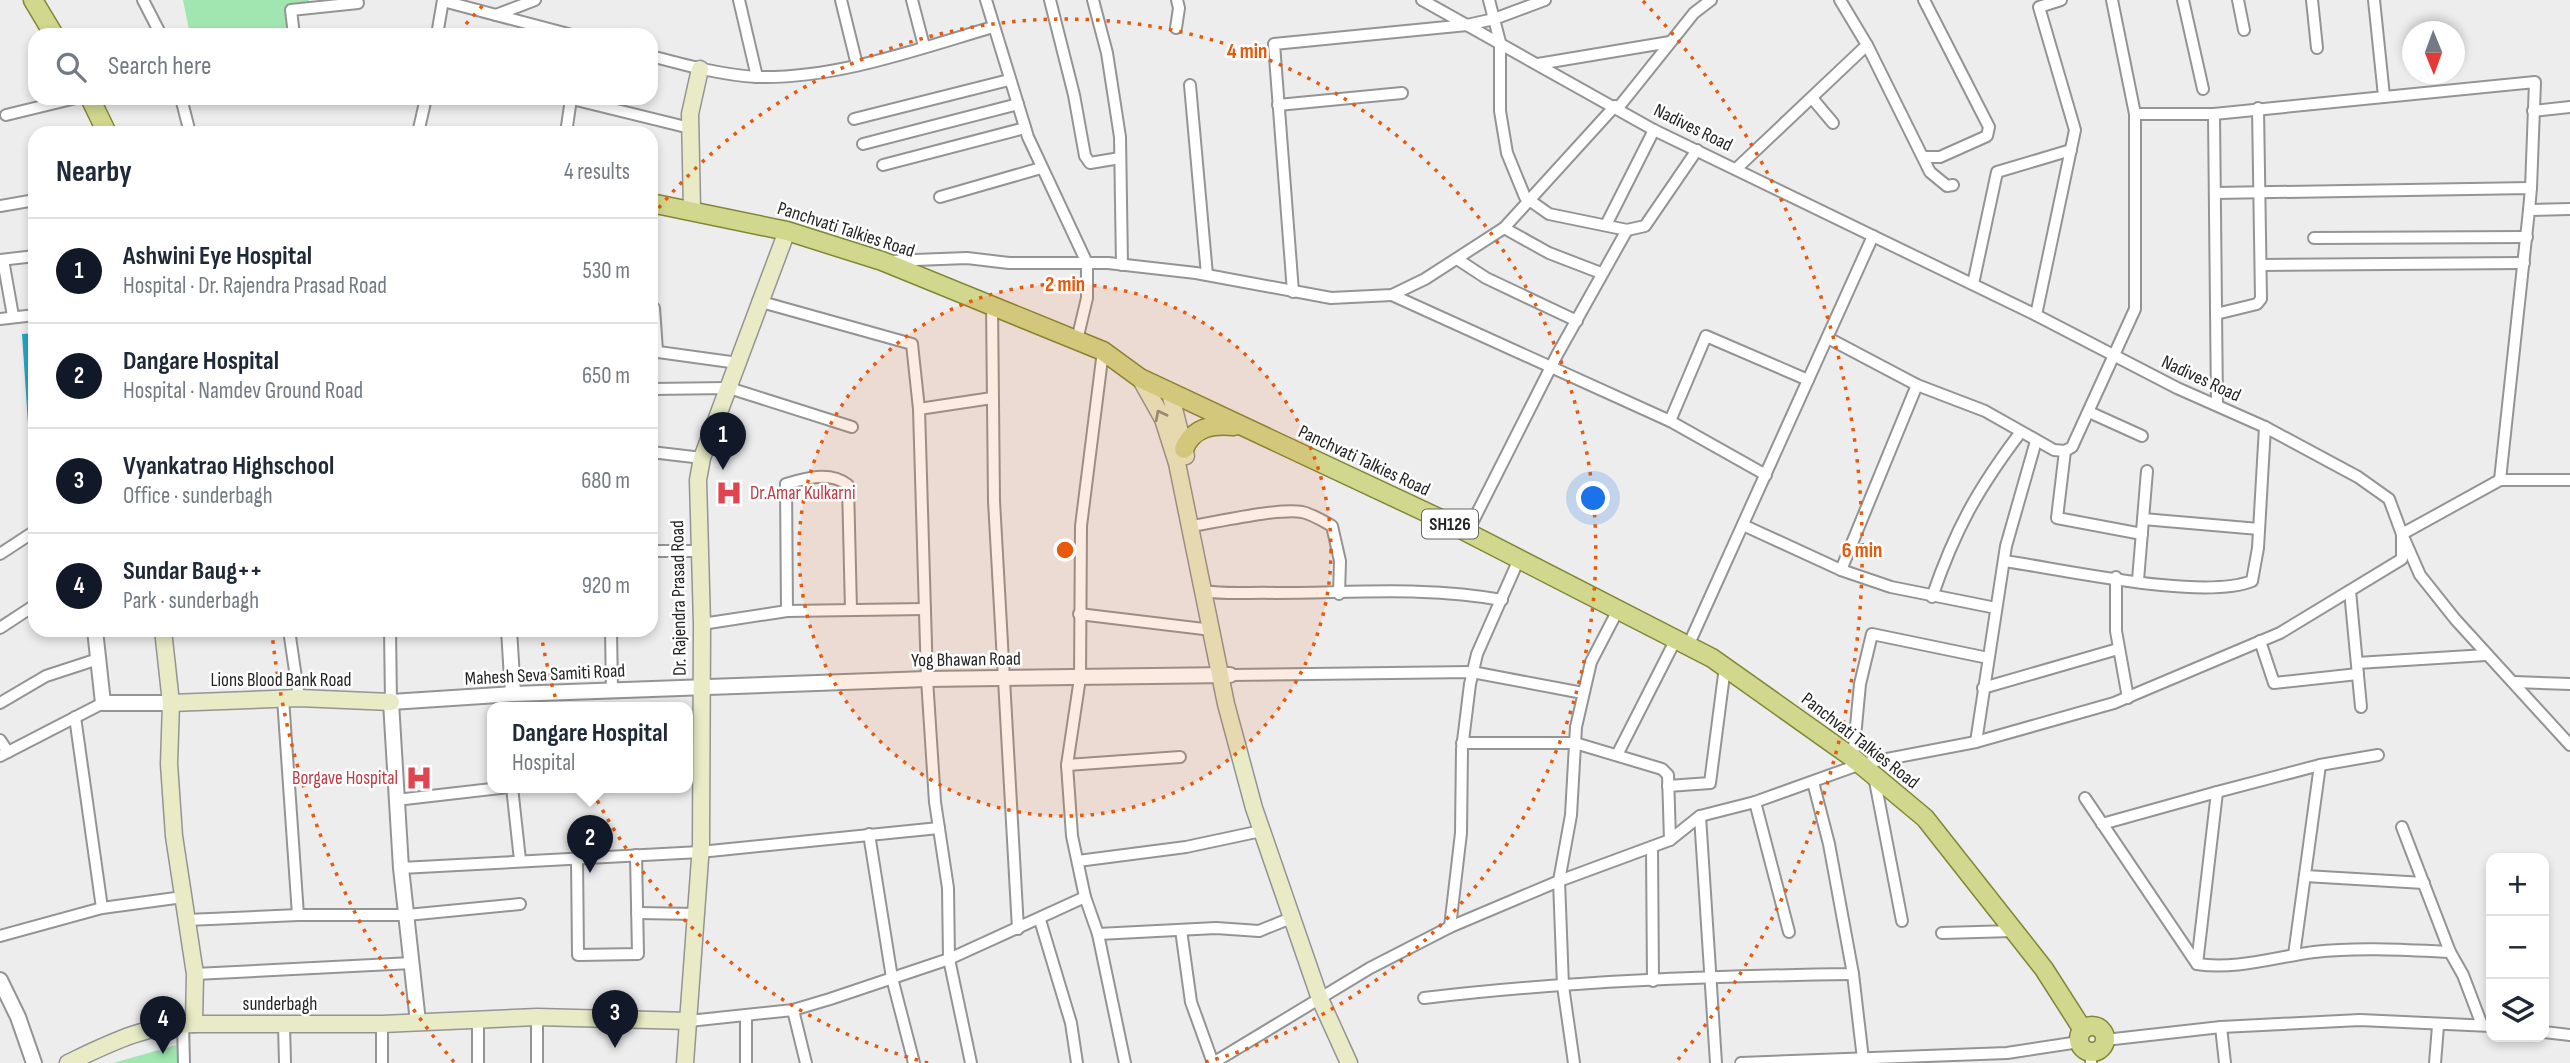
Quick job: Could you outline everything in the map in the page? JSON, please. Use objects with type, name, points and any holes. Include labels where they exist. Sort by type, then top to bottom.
[{"type":"main road","points":[[33,0],[50,28]]},
{"type":"main road","points":[[692,209],[690,114],[700,69]]},
{"type":"main road","points":[[92,105],[103,126]]},
{"type":"main road","name":"SH126","points":[[658,204],[692,209]]},
{"type":"main road","name":"Panchvati Talkies Road","points":[[692,209],[786,231],[882,261],[992,303],[1102,351],[1140,378],[1467,533],[1725,667],[1862,765],[1925,818],[2044,969],[2094,1049]]},
{"type":"main road","name":"Dr. Rajendra Prasad Road","points":[[685,1063],[700,852],[702,624],[698,480],[702,458],[786,231]]},
{"type":"main road","points":[[1140,378],[1169,435],[1196,525]]},
{"type":"main road","points":[[1170,393],[1184,449],[1238,755],[1291,918],[1349,1063]]},
{"type":"main road","points":[[1184,449],[1200,430],[1213,425],[1241,426]]},
{"type":"main road","points":[[1209,592],[1212,630],[1258,797],[1324,998],[1357,1063]]},
{"type":"main road","points":[[164,637],[171,703],[170,785],[195,974],[189,1024]]},
{"type":"main road","name":"Lions Blood Bank Road","points":[[171,703],[291,698],[391,702]]},
{"type":"main road","name":"sunderbagh","points":[[68,1063],[132,1033],[189,1024],[382,1024],[537,1017],[689,1021]]},
{"type":"street","points":[[143,0],[157,28]]},
{"type":"street","points":[[439,28],[443,0],[545,28]]},
{"type":"street","points":[[496,15],[535,0]]},
{"type":"street","points":[[739,0],[757,77]]},
{"type":"street","points":[[841,0],[857,65]]},
{"type":"street","points":[[912,0],[924,46]]},
{"type":"street","points":[[986,0],[1025,128],[1041,168],[1087,263],[1087,299],[1077,340]]},
{"type":"street","points":[[1050,0],[1074,95],[1085,156],[1090,163],[1120,158]]},
{"type":"street","points":[[1093,0],[1107,53],[1120,158],[1122,265]]},
{"type":"street","points":[[1176,28],[1179,8],[1177,0]]},
{"type":"street","name":"Nadives Road","points":[[1422,0],[1654,130],[1973,284],[2114,356],[2265,427],[2358,477],[2389,499],[2420,575],[2486,655],[2570,745]]},
{"type":"street","points":[[1489,0],[1500,42],[1500,111],[1507,153],[1525,197],[1549,214],[1627,230],[1645,226],[1697,150]]},
{"type":"street","points":[[1293,292],[1274,44],[1466,24],[1494,19],[1545,0]]},
{"type":"street","points":[[1694,13],[1696,0]]},
{"type":"street","points":[[882,261],[967,258],[1009,262],[1122,265],[1207,275],[1331,298],[1392,295],[1457,259],[1504,228],[1532,201],[1584,138],[1616,107],[1694,13],[1711,0]]},
{"type":"street","points":[[1840,0],[1867,46],[1930,172],[1947,186],[1953,184]]},
{"type":"street","points":[[1924,0],[1989,127],[1987,136],[1940,157],[1924,157]]},
{"type":"street","points":[[2036,315],[2075,130],[2039,7],[2062,0]]},
{"type":"street","points":[[1828,338],[1917,385],[1985,411],[2036,441],[2065,451],[2072,447],[2135,309],[2135,114],[2112,0]]},
{"type":"street","points":[[2183,0],[2203,89]]},
{"type":"street","points":[[2238,0],[2244,30]]},
{"type":"street","points":[[2312,0],[2317,48]]},
{"type":"street","points":[[2374,0],[2384,96]]},
{"type":"street","points":[[293,28],[291,10],[358,3]]},
{"type":"street","points":[[658,58],[700,69],[757,77],[812,73],[857,65],[993,27]]},
{"type":"street","points":[[1538,64],[1670,43]]},
{"type":"street","points":[[1736,169],[1867,46]]},
{"type":"street","points":[[854,119],[1009,80]]},
{"type":"street","points":[[2135,114],[2214,114],[2535,82],[2527,237],[2500,480]]},
{"type":"street","points":[[1190,85],[1207,275]]},
{"type":"street","points":[[1278,105],[1402,93]]},
{"type":"street","points":[[1812,97],[1833,122]]},
{"type":"street","points":[[863,144],[1017,104]]},
{"type":"street","points":[[6,115],[58,105]]},
{"type":"street","points":[[183,105],[188,126]]},
{"type":"street","points":[[420,126],[424,105]]},
{"type":"street","points":[[567,126],[569,105]]},
{"type":"street","points":[[598,105],[690,128]]},
{"type":"street","points":[[2533,111],[2570,107]]},
{"type":"street","points":[[2216,314],[2257,304],[2261,299],[2258,108]]},
{"type":"street","points":[[2214,114],[2217,405]]},
{"type":"street","points":[[883,165],[1025,128]]},
{"type":"street","points":[[1606,225],[1654,130]]},
{"type":"street","points":[[1973,284],[1997,172],[2071,150]]},
{"type":"street","points":[[940,197],[1041,168]]},
{"type":"street","points":[[2215,193],[2530,188]]},
{"type":"street","points":[[0,206],[28,201]]},
{"type":"street","points":[[2529,210],[2570,209]]},
{"type":"street","points":[[1504,228],[1549,253],[1601,273]]},
{"type":"street","points":[[1467,533],[1550,369],[1627,230]]},
{"type":"street","points":[[1617,755],[1682,643],[1743,525],[1873,236]]},
{"type":"street","points":[[2314,239],[2527,237]]},
{"type":"street","points":[[13,317],[1,260],[28,257]]},
{"type":"street","points":[[1457,259],[1486,278],[1577,321]]},
{"type":"street","points":[[2261,265],[2524,264]]},
{"type":"street","points":[[1392,295],[1550,369],[1670,421],[1766,475]]},
{"type":"street","points":[[758,301],[912,344],[919,409],[927,679],[939,828],[948,888],[948,960],[971,1063]]},
{"type":"street","points":[[992,303],[992,398],[1002,679],[1018,929]]},
{"type":"street","points":[[0,319],[28,316]]},
{"type":"street","points":[[1670,421],[1706,336],[1808,380]]},
{"type":"street","points":[[1102,351],[1081,526],[1080,678],[1067,765],[1072,836],[1085,897],[1098,934],[1125,1063]]},
{"type":"street","points":[[658,352],[738,363]]},
{"type":"street","points":[[1841,570],[1917,385]]},
{"type":"street","points":[[658,389],[729,388],[852,428]]},
{"type":"street","points":[[919,409],[992,398]]},
{"type":"street","points":[[2089,412],[2142,436]]},
{"type":"street","points":[[2004,561],[2213,588],[2239,586],[2252,581],[2259,529],[2265,427]]},
{"type":"street","points":[[1932,597],[1952,541],[1965,514],[2020,433]]},
{"type":"street","points":[[1976,742],[2004,561],[2036,441]]},
{"type":"street","points":[[2065,451],[2057,518],[2142,534]]},
{"type":"street","points":[[658,453],[702,458]]},
{"type":"street","points":[[2138,580],[2147,471]]},
{"type":"street","points":[[787,611],[786,484],[823,476],[841,479],[848,485],[850,610]]},
{"type":"street","points":[[1181,930],[1191,1002],[1213,1063],[1370,968],[1450,927],[1559,881],[1670,840],[1700,817],[1755,803],[1862,765],[1976,742],[2128,698],[2280,633],[2402,559],[2402,534],[2500,480],[2570,480]]},
{"type":"street","points":[[1196,525],[1279,512],[1302,512],[1332,526],[1340,561],[1339,594]]},
{"type":"street","points":[[2143,519],[2259,529]]},
{"type":"street","points":[[1743,525],[1841,570],[1932,597],[1996,608]]},
{"type":"street","points":[[0,554],[28,536]]},
{"type":"street","points":[[658,551],[699,551]]},
{"type":"street","points":[[1450,927],[1461,833],[1462,743],[1472,672],[1477,654],[1519,559]]},
{"type":"street","points":[[2116,577],[2118,649],[2128,698]]},
{"type":"street","points":[[1209,592],[1339,594],[1410,590],[1465,593],[1502,600]]},
{"type":"street","points":[[2350,591],[2361,707]]},
{"type":"street","points":[[702,624],[787,611],[925,609]]},
{"type":"street","points":[[0,628],[28,610]]},
{"type":"street","points":[[1574,1063],[1563,986],[1559,881],[1571,815],[1575,743],[1583,693],[1591,662],[1618,610]]},
{"type":"street","points":[[1079,614],[1212,630]]},
{"type":"street","points":[[1902,921],[1862,765],[1860,684],[1872,634],[1988,658]]},
{"type":"street","points":[[96,637],[103,703]]},
{"type":"street","points":[[289,637],[298,915]]},
{"type":"street","points":[[390,637],[396,800],[418,1022]]},
{"type":"street","points":[[509,637],[513,694]]},
{"type":"street","points":[[611,637],[612,691]]},
{"type":"street","points":[[2260,641],[2274,683],[2357,669],[2486,655]]},
{"type":"street","points":[[1983,688],[2118,649]]},
{"type":"street","points":[[0,703],[46,676],[98,659]]},
{"type":"street","points":[[1668,786],[1710,783],[1725,667]]},
{"type":"street","points":[[1225,675],[1472,672],[1583,693]]},
{"type":"street","name":"Yog Bhawan Road","points":[[702,688],[927,679],[1225,675]]},
{"type":"street","points":[[2514,682],[2570,684]]},
{"type":"street","name":"Mahesh Seva Samiti Road","points":[[391,702],[513,694],[702,688]]},
{"type":"street","points":[[0,740],[4,754],[103,703],[171,703]]},
{"type":"street","points":[[75,717],[102,908]]},
{"type":"street","points":[[1462,743],[1575,743],[1662,769],[1668,775],[1670,840]]},
{"type":"street","points":[[2102,824],[2320,765],[2378,755]]},
{"type":"street","points":[[1067,765],[1180,757]]},
{"type":"street","points":[[2294,955],[2320,765]]},
{"type":"street","points":[[1813,782],[1829,844],[1853,974],[1863,1059]]},
{"type":"street","points":[[396,800],[487,790]]},
{"type":"street","points":[[2197,964],[2217,792]]},
{"type":"street","points":[[512,793],[520,860]]},
{"type":"street","points":[[2085,798],[2197,964],[2221,968],[2294,955],[2391,949],[2449,952]]},
{"type":"street","points":[[1755,803],[1789,932]]},
{"type":"street","points":[[1700,817],[1716,1063]]},
{"type":"street","points":[[2402,827],[2449,952],[2486,1023]]},
{"type":"street","points":[[401,868],[700,852],[939,828]]},
{"type":"street","points":[[1078,861],[1186,847],[1261,831]]},
{"type":"street","points":[[869,834],[892,978],[914,1063]]},
{"type":"street","points":[[1653,846],[1653,981]]},
{"type":"street","points":[[577,857],[578,955],[638,954],[636,855]]},
{"type":"street","points":[[2305,876],[2424,883]]},
{"type":"street","points":[[0,936],[102,908],[183,897]]},
{"type":"street","points":[[689,1021],[793,1010],[948,960],[1085,897]]},
{"type":"street","points":[[187,920],[298,915],[407,915],[520,904]]},
{"type":"street","points":[[637,913],[697,914]]},
{"type":"street","points":[[1098,934],[1216,928],[1259,931],[1291,918]]},
{"type":"street","points":[[1040,920],[1070,1023],[1077,1063]]},
{"type":"street","points":[[1942,933],[2013,931]]},
{"type":"street","points":[[195,974],[412,963]]},
{"type":"street","points":[[1423,998],[1509,988],[1710,976],[1853,974]]},
{"type":"street","points":[[0,980],[18,1017],[34,1063]]},
{"type":"street","points":[[793,1010],[806,1063]]},
{"type":"street","points":[[746,1016],[746,1063]]},
{"type":"street","points":[[537,1017],[537,1063]]},
{"type":"street","points":[[478,1020],[478,1063]]},
{"type":"street","points":[[1741,1063],[2007,1058],[2094,1049],[2221,1027],[2360,1020],[2438,1026],[2486,1025]]},
{"type":"street","points":[[184,1063],[189,1024]]},
{"type":"street","points":[[382,1024],[382,1063]]},
{"type":"street","points":[[284,1025],[285,1063]]},
{"type":"street","points":[[2435,1063],[2438,1026]]},
{"type":"street","points":[[2221,1027],[2225,1063]]},
{"type":"street","points":[[2549,1033],[2570,1035]]},
{"type":"green space","points":[[183,0],[309,0],[309,8],[291,10],[292,28],[189,28]]},
{"type":"green space","points":[[180,1044],[179,1063],[113,1063]]},
{"type":"water","points":[[22,334],[28,334],[28,424]]},
{"type":"place","name":"Ashwini Eye Hospital","points":[[723,470]]},
{"type":"place","name":"Dr.Amar Kulkarni","points":[[729,493]]},
{"type":"place","name":"Borgave Hospital","points":[[419,778]]},
{"type":"place","name":"Dangare Hospital","points":[[590,873]]},
{"type":"place","name":"Vyankatrao Highschool","points":[[615,1048]]},
{"type":"place","name":"Sundar Baug++","points":[[163,1054]]}]
